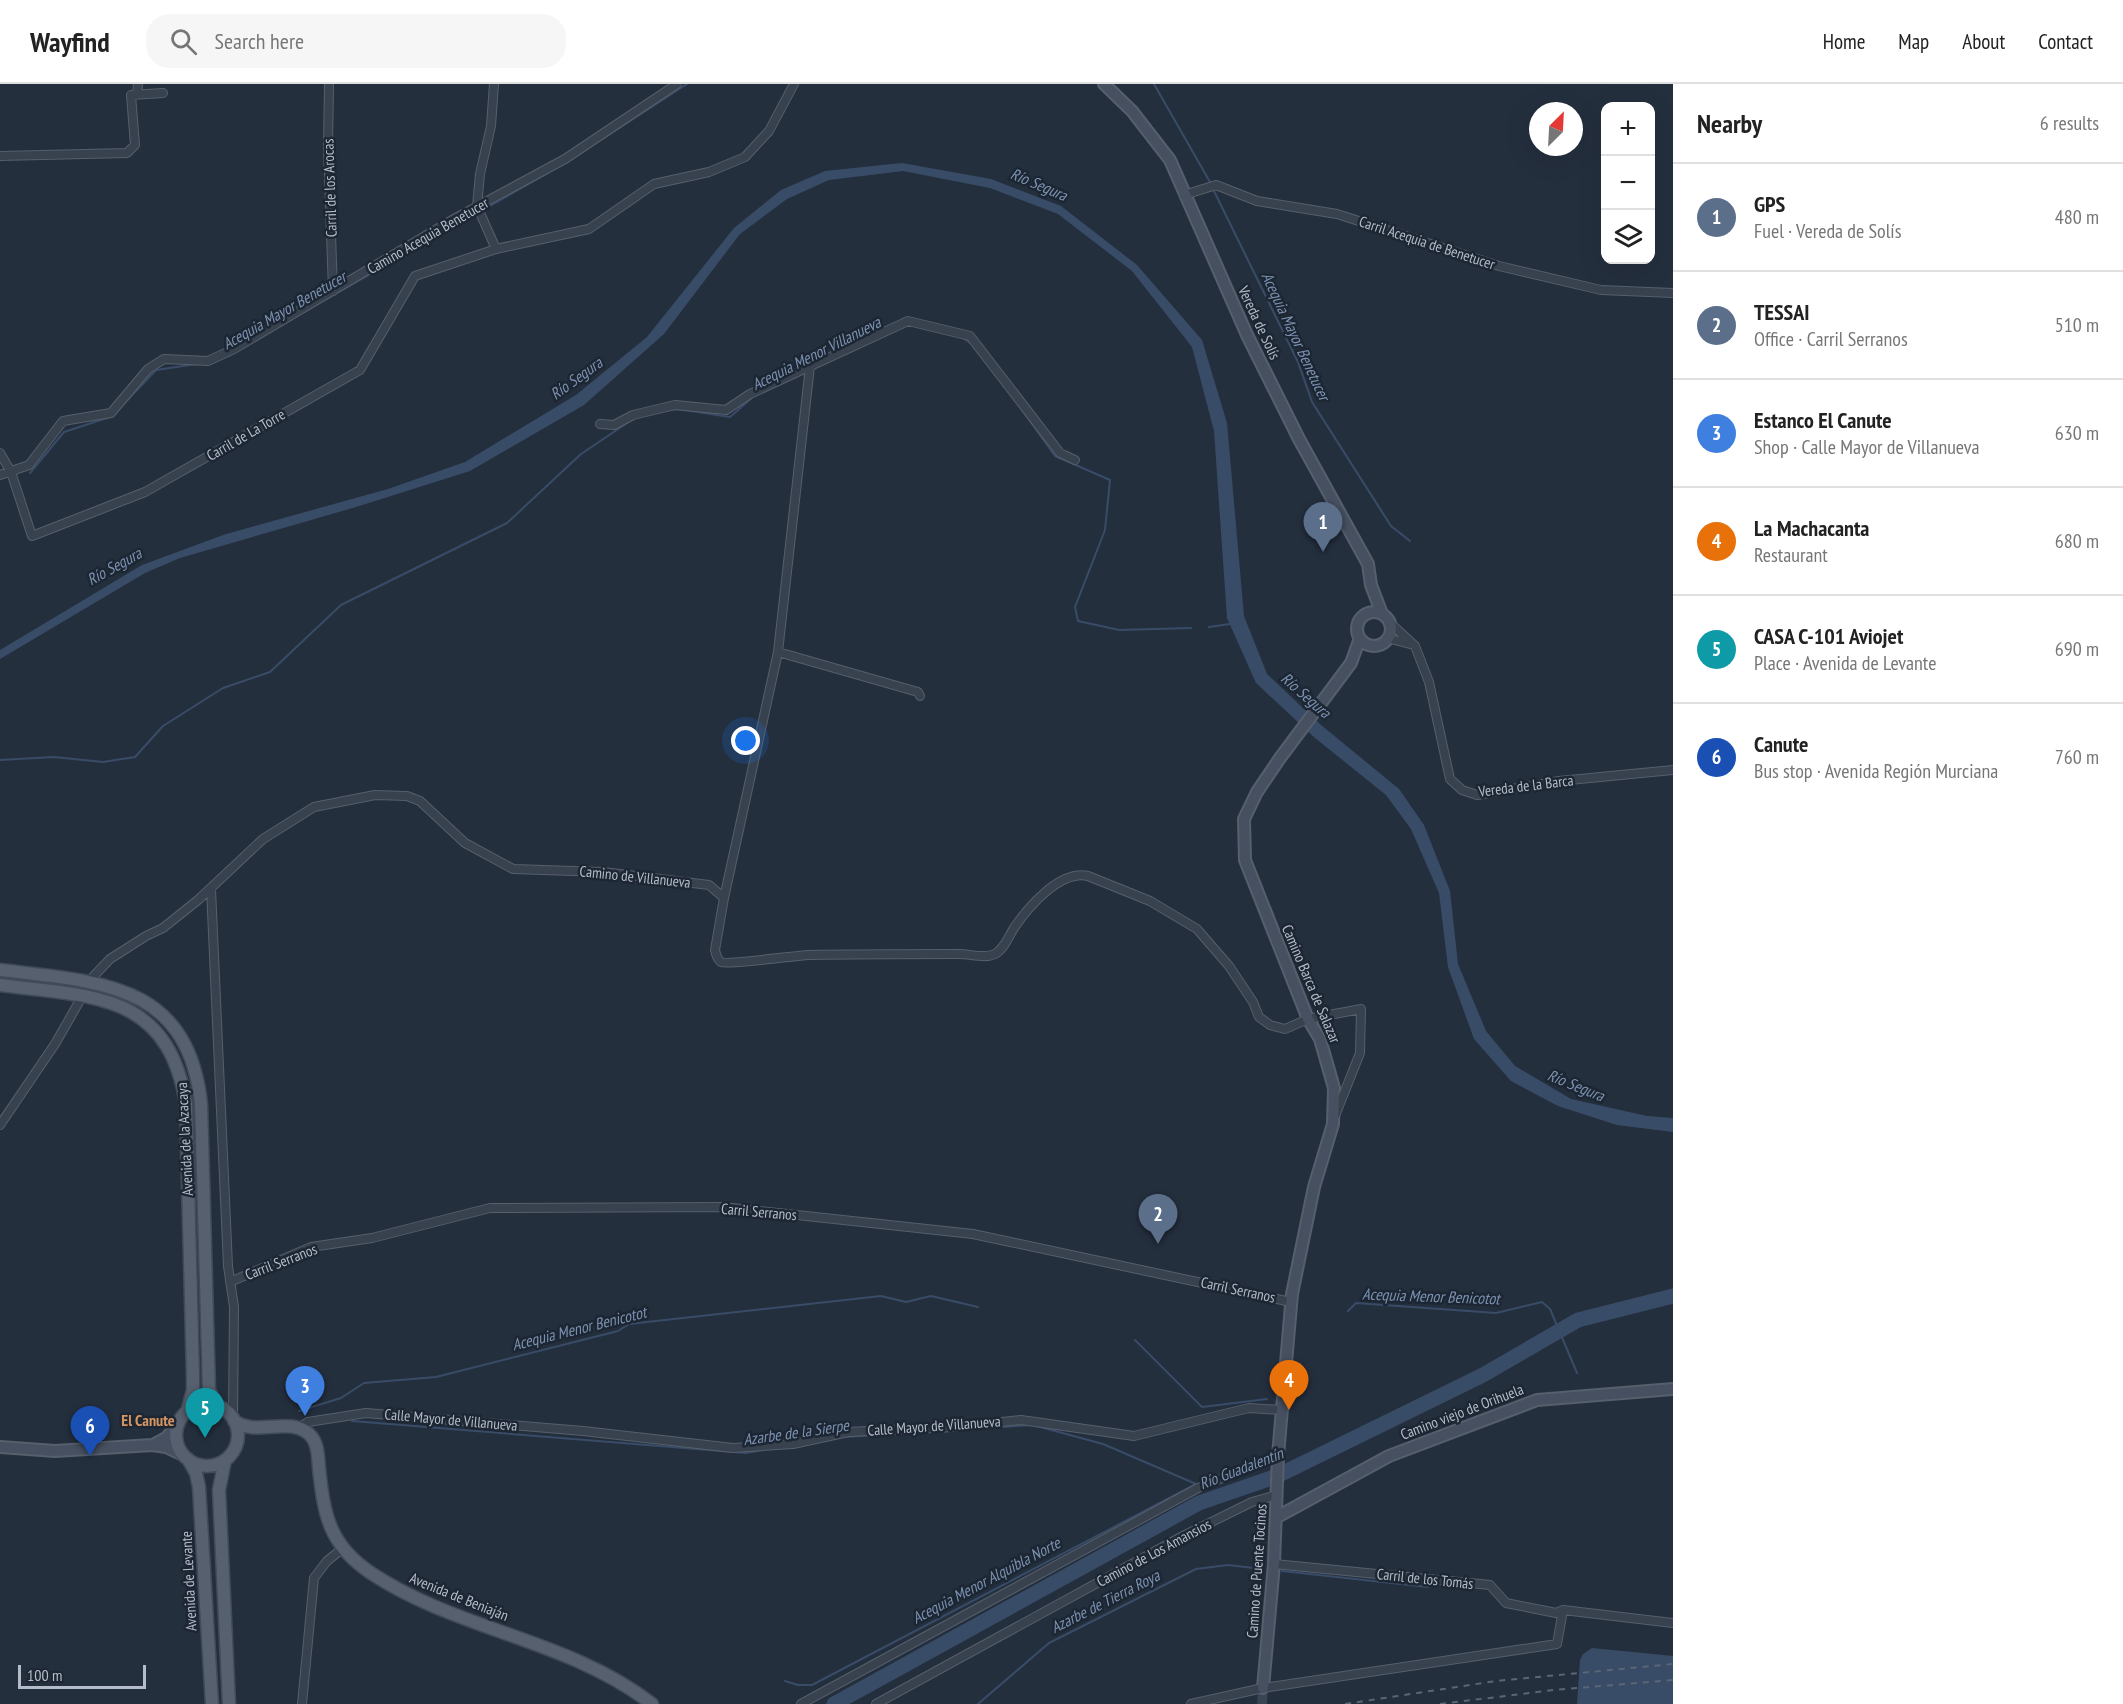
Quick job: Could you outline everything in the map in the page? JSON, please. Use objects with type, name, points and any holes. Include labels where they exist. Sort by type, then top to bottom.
[{"type":"main road","name":"Avenida de la Azacaya","points":[[0,970],[90,981],[128,992],[160,1013],[186,1045],[195,1065],[201,1104],[209,1390],[217,1406]]},
{"type":"main road","name":"Avenida de la Azacaya","points":[[0,985],[83,995],[121,1006],[150,1024],[171,1051],[183,1084],[186,1104],[193,1375],[193,1390],[187,1412]]},
{"type":"main road","points":[[225,1460],[207,1466],[186,1457],[177,1443],[179,1422],[187,1412],[201,1405],[217,1406],[246,1427],[299,1428]]},
{"type":"main road","points":[[234,1420],[238,1435],[235,1448]]},
{"type":"main road","points":[[229,1704],[219,1490],[225,1460],[247,1438],[270,1428]]},
{"type":"main road","name":"Avenida de Beniaján","points":[[299,1428],[310,1434],[315,1443],[326,1515],[342,1549],[371,1573],[404,1593],[572,1658],[652,1704]]},
{"type":"main road","name":"Avenida de Levante","points":[[186,1457],[196,1473],[199,1487],[212,1704]]},
{"type":"street","points":[[137,95],[138,84]]},
{"type":"street","name":"Carril de los Arocas","points":[[329,84],[328,148],[333,291]]},
{"type":"street","points":[[494,84],[491,126],[480,174],[477,206],[496,249],[589,229],[654,184],[709,172],[745,157],[769,131],[794,84]]},
{"type":"street","name":"Camino Acequia Benetucer","points":[[0,475],[29,465],[63,421],[111,413],[148,369],[164,358],[208,361],[477,206],[565,159],[677,84]]},
{"type":"street","name":"Vereda de Solís","points":[[1104,84],[1132,111],[1170,160],[1247,335],[1299,439],[1368,564],[1371,585],[1385,618]]},
{"type":"street","points":[[0,156],[127,153],[135,145],[131,95],[164,93]]},
{"type":"street","name":"Carril Acequia de Benetucer","points":[[1184,195],[1216,185],[1257,201],[1337,214],[1499,266],[1601,290],[1673,293]]},
{"type":"street","name":"Carril de La Torre","points":[[0,453],[11,472],[32,536],[145,492],[360,370],[415,276],[496,249]]},
{"type":"street","points":[[600,424],[614,425],[633,415],[675,405],[726,410],[750,394],[908,321],[970,336],[1060,453],[1076,460]]},
{"type":"street","points":[[810,366],[778,652],[724,898],[715,950],[722,962],[731,964],[774,957],[831,955],[962,954],[985,957],[997,953],[1002,948],[1028,908],[1062,879],[1078,874],[1150,901],[1197,929],[1229,966],[1253,1002],[1259,1017],[1270,1024],[1285,1029],[1308,1019],[1361,1009],[1360,1053],[1333,1123]]},
{"type":"street","name":"Vereda de Solís","points":[[1365,614],[1371,585]]},
{"type":"street","points":[[1365,614],[1385,618],[1415,646],[1388,638],[1373,646],[1359,638],[1357,626],[1365,614]]},
{"type":"street","points":[[1385,618],[1388,638]]},
{"type":"street","name":"Camino Barca de Salazar","points":[[1278,1455],[1291,1302],[1314,1187],[1333,1123],[1334,1088],[1320,1039],[1308,1019],[1245,860],[1244,819],[1257,792],[1280,758],[1351,663],[1359,638]]},
{"type":"street","name":"Camino Barca de Salazar","points":[[1351,663],[1373,646]]},
{"type":"street","name":"Vereda de la Barca","points":[[1415,646],[1429,682],[1450,779],[1462,790],[1477,795],[1559,782],[1673,770]]},
{"type":"street","points":[[778,652],[918,692],[920,696]]},
{"type":"street","name":"Camino de Villanueva","points":[[90,981],[110,959],[146,936],[164,928],[211,889],[263,839],[314,807],[375,795],[407,796],[420,801],[465,843],[513,869],[603,872],[710,885],[724,898]]},
{"type":"street","points":[[211,889],[230,1282],[234,1307],[234,1420]]},
{"type":"street","points":[[0,1125],[55,1044],[83,995]]},
{"type":"street","name":"Carril Serranos","points":[[230,1282],[311,1247],[372,1238],[490,1208],[723,1207],[973,1234],[1291,1302]]},
{"type":"street","name":"Camino viejo de Orihuela","points":[[1277,1517],[1389,1456],[1537,1400],[1673,1389]]},
{"type":"street","name":"Calle Mayor de Villanueva","points":[[299,1428],[308,1422],[366,1413],[583,1431],[733,1448],[792,1444],[848,1432],[955,1427],[1021,1420],[1134,1436],[1249,1408],[1282,1410]]},
{"type":"street","points":[[152,1445],[166,1438],[179,1422]]},
{"type":"street","points":[[0,1447],[55,1451],[152,1445],[166,1447],[186,1457]]},
{"type":"street","points":[[801,1704],[1198,1488],[1278,1455]]},
{"type":"street","name":"Camino de Puente Tocinos","points":[[1263,1688],[1274,1564],[1278,1455]]},
{"type":"street","name":"Camino de Los Amansios","points":[[876,1704],[1183,1536],[1252,1502],[1277,1495]]},
{"type":"street","points":[[302,1704],[314,1578],[327,1561],[342,1549]]},
{"type":"street","name":"Carril de los Tomás","points":[[1274,1564],[1490,1585],[1506,1603],[1556,1613],[1563,1610],[1673,1623]]},
{"type":"street","points":[[1191,1704],[1263,1688],[1557,1644],[1563,1610]]},
{"type":"water","points":[[902,163],[991,179],[1061,206],[1137,265],[1202,340],[1227,423],[1244,616],[1267,674],[1321,725],[1399,789],[1424,825],[1450,891],[1458,964],[1486,1031],[1515,1066],[1571,1099],[1647,1116],[1673,1118],[1673,1132],[1617,1125],[1558,1106],[1511,1081],[1474,1039],[1448,967],[1439,893],[1411,829],[1386,795],[1315,738],[1256,683],[1227,618],[1214,431],[1192,347],[1132,271],[1058,214],[990,188],[903,171],[829,180],[787,199],[740,234],[664,334],[584,405],[470,471],[180,558],[145,573],[0,659],[0,650],[142,565],[226,534],[388,489],[465,462],[576,395],[647,337],[734,228],[781,190],[825,171]]},
{"type":"water","points":[[1592,1648],[1673,1656],[1673,1704],[1577,1704],[1580,1660],[1583,1654]]},
{"type":"waterway","name":"Acequia Mayor Benetucer","points":[[573,158],[687,84]]},
{"type":"waterway","name":"Acequia Mayor Benetucer","points":[[1154,84],[1210,182]]},
{"type":"waterway","name":"Acequia Mayor Benetucer","points":[[488,207],[548,173]]},
{"type":"waterway","name":"Acequia Mayor Benetucer","points":[[1214,191],[1298,362],[1312,402],[1391,526],[1410,541]]},
{"type":"waterway","name":"Acequia Mayor Benetucer","points":[[304,312],[468,218]]},
{"type":"waterway","name":"Acequia Menor Villanueva","points":[[963,338],[973,345]]},
{"type":"waterway","name":"Acequia Mayor Benetucer","points":[[119,409],[156,370],[197,364]]},
{"type":"waterway","name":"Acequia Menor Villanueva","points":[[664,411],[678,409],[730,417],[754,396]]},
{"type":"waterway","name":"Acequia Menor Villanueva","points":[[1025,414],[1055,456],[1110,480],[1105,530],[1075,607],[1078,621],[1119,630],[1191,628]]},
{"type":"waterway","name":"Acequia Mayor Benetucer","points":[[30,473],[64,432],[113,416]]},
{"type":"waterway","name":"Acequia Menor Villanueva","points":[[0,760],[54,757],[103,762],[135,757],[163,726],[223,688],[270,672],[341,605],[507,523],[581,454],[633,419]]},
{"type":"waterway","name":"Acequia Menor Villanueva","points":[[1209,627],[1230,624]]},
{"type":"waterway","name":"Acequia Menor Benicotot","points":[[299,1411],[341,1398],[364,1383],[436,1377],[618,1331],[629,1324],[881,1296],[906,1302],[931,1296],[978,1307]]},
{"type":"waterway","name":"Río Guadalentín","points":[[834,1704],[1199,1503],[1277,1476],[1483,1375],[1578,1320],[1673,1296]]},
{"type":"waterway","name":"Acequia Menor Benicotot","points":[[1348,1311],[1356,1303],[1496,1313],[1542,1302],[1550,1309],[1577,1373]]},
{"type":"waterway","name":"Acequia Menor Benicotot","points":[[1135,1340],[1202,1407],[1267,1399]]},
{"type":"waterway","name":"Azarbe de la Sierpe","points":[[352,1421],[746,1453],[768,1449]]},
{"type":"waterway","name":"Azarbe de la Sierpe","points":[[970,1429],[1033,1425],[1103,1444],[1196,1484]]},
{"type":"waterway","name":"Azarbe de la Sierpe","points":[[844,1437],[895,1434]]},
{"type":"waterway","name":"Acequia Menor Alquibla Norte","points":[[785,1681],[798,1685],[812,1685],[1196,1484]]},
{"type":"waterway","name":"Azarbe de Tierra Roya","points":[[978,1704],[1049,1643],[1196,1569],[1228,1565],[1262,1569]]},
{"type":"waterway","name":"Azarbe de Tierra Roya","points":[[1282,1571],[1428,1587]]},
{"type":"tunnel","points":[[1262,1704],[1263,1688]]},
{"type":"railway","points":[[1345,1704],[1496,1681],[1673,1664]]},
{"type":"railway","points":[[1440,1704],[1554,1690],[1673,1680]]},
{"type":"place","name":"GPS","points":[[1323,552]]},
{"type":"place","name":"TESSAI","points":[[1158,1244]]},
{"type":"place","name":"La Machacanta","points":[[1289,1410]]},
{"type":"place","name":"Estanco El Canute","points":[[305,1416]]},
{"type":"place","name":"CASA C-101 Aviojet","points":[[205,1438]]},
{"type":"place","name":"Canute","points":[[90,1456]]},
{"type":"district","name":"El Canute","points":[[148,1420]]},
{"type":"water label","name":"Río Segura","points":[[1039,184]]},
{"type":"water label","name":"Río Segura","points":[[576,378]]},
{"type":"water label","name":"Río Segura","points":[[114,566]]},
{"type":"water label","name":"Río Segura","points":[[1306,695]]},
{"type":"water label","name":"Río Segura","points":[[1576,1085]]}]
